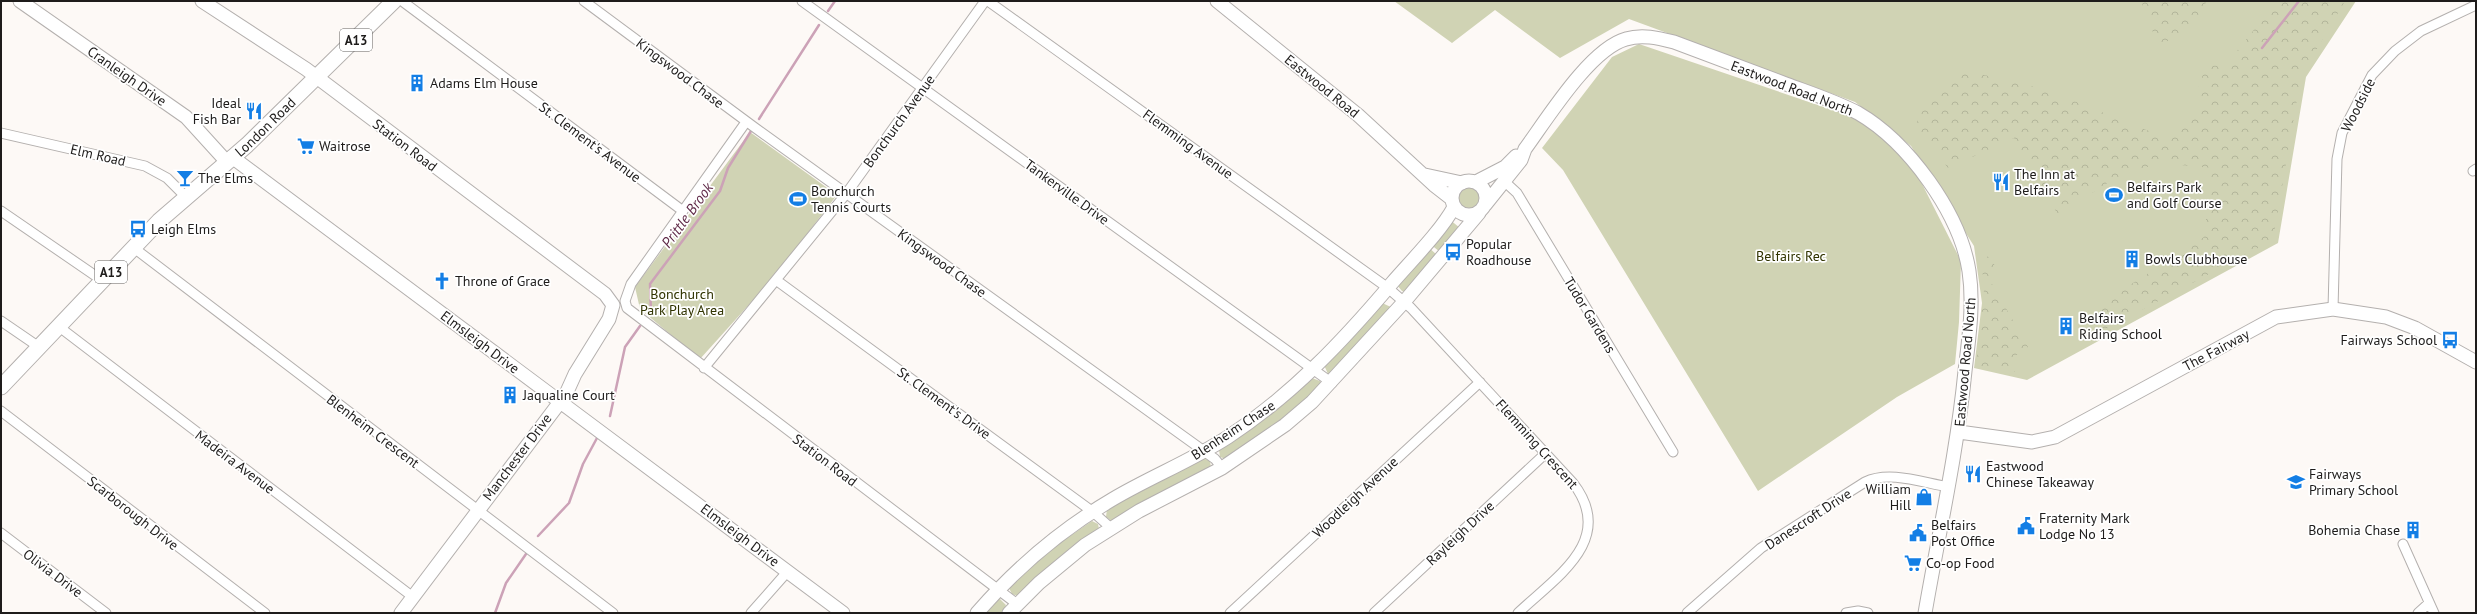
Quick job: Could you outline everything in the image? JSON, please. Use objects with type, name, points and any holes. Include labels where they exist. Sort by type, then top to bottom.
[{"type":"main road","name":"London Road","points":[[1,387],[58,326],[185,196],[229,159],[317,78],[394,1]]},
{"type":"street","name":"Cranleigh Drive","points":[[20,1],[186,117],[229,159]]},
{"type":"street","name":"Station Road","points":[[202,1],[317,78],[605,294]]},
{"type":"street","name":"St. Clement's Avenue","points":[[402,1],[683,212]]},
{"type":"street","name":"Kingswood Chase","points":[[584,1],[746,122],[1215,458],[1222,468]]},
{"type":"street","name":"Tankerville Drive","points":[[802,1],[1332,383]]},
{"type":"street","name":"Bonchurch Avenue","points":[[704,368],[846,194],[986,1]]},
{"type":"street","name":"Flemming Avenue","points":[[986,1],[1388,288]]},
{"type":"street","name":"Eastwood Road","points":[[1217,1],[1358,115],[1425,175],[1453,203]]},
{"type":"street","name":"Woodside","points":[[2333,309],[2337,159],[2342,133],[2372,75],[2395,51],[2421,31],[2476,6]]},
{"type":"street","name":"Eastwood Road North","points":[[1525,149],[1564,95],[1599,55],[1607,48],[1624,39],[1649,36],[1837,102],[1880,128],[1898,144],[1927,178],[1943,204],[1958,237],[1969,269],[1972,304],[1959,432],[1927,609]]},
{"type":"street","points":[[683,212],[746,122]]},
{"type":"street","name":"Elm Road","points":[[1,133],[144,166],[167,178],[185,196]]},
{"type":"street","points":[[1425,175],[1462,182],[1476,182],[1505,167],[1525,149]]},
{"type":"street","points":[[1462,182],[1453,193],[1453,203],[1464,215],[1482,209],[1521,160],[1525,149]]},
{"type":"street","name":"Elmsleigh Drive","points":[[229,159],[559,400],[843,613]]},
{"type":"street","name":"Tudor Gardens","points":[[1504,181],[1517,193],[1672,452]]},
{"type":"street","points":[[1476,182],[1486,193],[1482,209]]},
{"type":"street","name":"Blenheim Chase","points":[[977,613],[1042,549],[1092,512],[1148,480],[1204,451],[1265,410],[1313,370],[1332,352],[1388,288],[1453,203]]},
{"type":"street","name":"Blenheim Chase","points":[[1013,608],[1060,565],[1111,528],[1222,468],[1285,425],[1332,383],[1404,302],[1482,209]]},
{"type":"street","points":[[1,211],[103,281]]},
{"type":"street","name":"Station Road","points":[[683,212],[627,292],[625,301],[627,308],[634,315],[998,591],[1013,608]]},
{"type":"street","name":"Blenheim Crescent","points":[[134,248],[613,613]]},
{"type":"street","name":"St. Clement's Drive","points":[[776,280],[1092,512],[1111,528]]},
{"type":"street","name":"Flemming Crescent","points":[[1388,288],[1404,302],[1480,382],[1546,453],[1583,496],[1588,511],[1589,527],[1578,556],[1518,613]]},
{"type":"street","name":"Manchester Drive","points":[[400,613],[572,384],[575,374],[612,312],[610,300],[605,294]]},
{"type":"street","name":"The Fairway","points":[[1959,432],[2032,442],[2055,437],[2276,317],[2333,309],[2386,317],[2415,328],[2476,362]]},
{"type":"street","points":[[1,321],[39,347]]},
{"type":"street","name":"Madeira Avenue","points":[[58,326],[413,597]]},
{"type":"street","name":"Woodleigh Avenue","points":[[1230,613],[1480,382]]},
{"type":"street","name":"Scarborough Drive","points":[[1,411],[264,613]]},
{"type":"street","name":"Rayleigh Drive","points":[[1374,613],[1546,453]]},
{"type":"street","name":"Danescroft Drive","points":[[1687,613],[1761,548],[1875,477],[1886,477],[1949,486]]},
{"type":"street","name":"Olivia Drive","points":[[1,533],[106,613]]},
{"type":"street","points":[[2403,544],[2434,613]]},
{"type":"street","points":[[751,613],[788,571]]},
{"type":"street","points":[[2418,613],[2429,603]]},
{"type":"street","points":[[1846,613],[1858,611],[1868,613]]},
{"type":"green space","name":"Belfairs Park and Golf Course","points":[[1394,1],[2356,1],[2306,77],[2278,243],[2027,380],[1974,368],[1982,303],[1974,246],[1911,146],[1855,102],[1629,19],[1560,58],[1495,10],[1452,43]]},
{"type":"green space","points":[[2141,1],[2207,1],[2184,38],[2157,43]]},
{"type":"green space","points":[[2277,1],[2345,1],[2301,76],[2273,240],[2104,330],[2096,307],[2204,237],[2212,168],[2159,163],[2115,178],[2058,215],[2014,138],[1948,168],[1916,126],[1923,102],[1959,69],[2044,89],[2164,137],[2206,105],[2198,89],[2206,65],[2225,66]]},
{"type":"green space","name":"Belfairs Rec","points":[[1639,44],[1856,118],[1909,158],[1961,261],[1959,322],[1955,364],[1897,397],[1758,491],[1563,170],[1542,148],[1612,57]]},
{"type":"green space","name":"Bonchurch Park Play Area","points":[[750,132],[837,195],[773,278],[700,359],[640,309],[635,287]]},
{"type":"green space","points":[[1469,187],[1478,190],[1481,199],[1478,208],[1469,211],[1460,208],[1457,199],[1460,190]]},
{"type":"green space","points":[[1449,219],[1460,228],[1440,252],[1429,243]]},
{"type":"green space","points":[[1427,246],[1437,255],[1405,292],[1402,291],[1397,285]]},
{"type":"green space","points":[[1989,256],[2000,274],[1991,282],[2028,347],[2015,356],[2015,372],[1976,367],[1985,281],[1978,261]]},
{"type":"green space","points":[[1380,302],[1393,308],[1330,375],[1328,374],[1324,365]]},
{"type":"green space","points":[[1312,378],[1320,381],[1321,385],[1301,406],[1226,459],[1220,457],[1219,450]]},
{"type":"green space","points":[[1203,458],[1210,461],[1211,468],[1112,521],[1106,517],[1107,509]]},
{"type":"green space","points":[[1092,521],[1098,524],[1099,529],[1093,535],[1018,596],[1012,594],[1009,588],[1051,549]]},
{"type":"green space","points":[[1000,599],[1006,605],[1002,613],[983,613],[995,600]]},
{"type":"waterway","name":"Prittle Brook","points":[[828,11],[835,1]]},
{"type":"waterway","points":[[2262,48],[2299,1]]},
{"type":"waterway","name":"Prittle Brook","points":[[759,119],[819,25]]},
{"type":"waterway","name":"Prittle Brook","points":[[651,313],[650,284],[720,191],[728,168],[751,131]]},
{"type":"waterway","name":"Prittle Brook","points":[[610,416],[625,347],[640,326]]},
{"type":"waterway","name":"Prittle Brook","points":[[538,536],[569,503],[583,464],[597,438]]},
{"type":"waterway","name":"Prittle Brook","points":[[495,613],[506,583],[526,554]]},
{"type":"place","name":"Adams Elm House","points":[[417,83]]},
{"type":"place","name":"Ideal Fish Bar","points":[[254,111]]},
{"type":"place","name":"Waitrose","points":[[306,146]]},
{"type":"place","name":"The Elms","points":[[185,178]]},
{"type":"place","name":"The Inn at Belfairs","points":[[2001,182]]},
{"type":"place","name":"Belfairs Park and Golf Course","points":[[2114,195]]},
{"type":"place","name":"Bonchurch Tennis Courts","points":[[798,199]]},
{"type":"place","name":"Leigh Elms","points":[[138,229]]},
{"type":"place","name":"Popular Roadhouse","points":[[1453,252]]},
{"type":"place","name":"Bowls Clubhouse","points":[[2132,259]]},
{"type":"place","name":"Throne of Grace","points":[[442,281]]},
{"type":"place","name":"Belfairs Riding School","points":[[2066,326]]},
{"type":"place","name":"Fairways School","points":[[2450,340]]},
{"type":"place","name":"Jaqualine Court","points":[[510,395]]},
{"type":"place","name":"Eastwood Chinese Takeaway","points":[[1973,474]]},
{"type":"place","name":"Fairways Primary School","points":[[2296,482]]},
{"type":"place","name":"William Hill","points":[[1924,497]]},
{"type":"place","name":"Fraternity Mark Lodge No 13","points":[[2026,526]]},
{"type":"place","name":"Bohemia Chase","points":[[2413,530]]},
{"type":"place","name":"Belfairs Post Office","points":[[1918,533]]},
{"type":"place","name":"Co-op Food","points":[[1913,563]]}]
